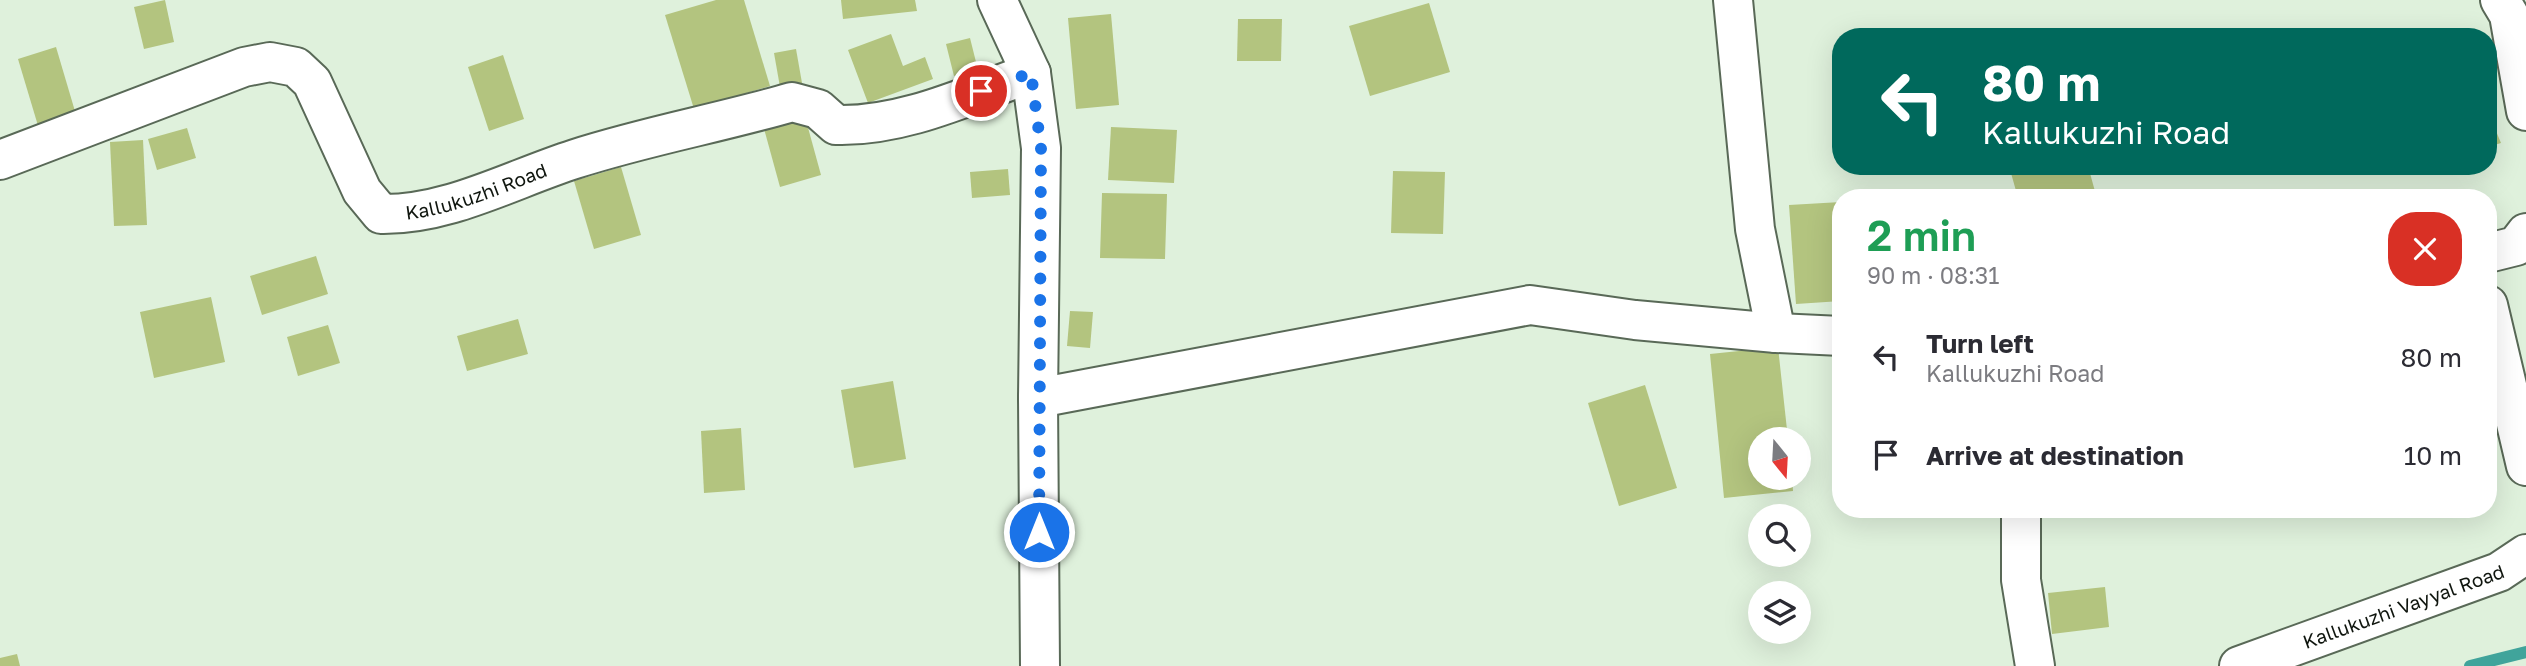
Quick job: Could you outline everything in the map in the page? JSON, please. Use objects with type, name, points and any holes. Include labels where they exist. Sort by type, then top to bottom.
[{"type":"street","points":[[997,0],[1031,73],[1041,148],[1038,398],[1040,666]]},
{"type":"street","points":[[1733,0],[1755,229],[1776,333]]},
{"type":"street","points":[[2500,0],[2508,15],[2526,111]]},
{"type":"street","name":"Kallukuzhi Road","points":[[0,160],[244,67],[270,62],[296,67],[312,82],[362,191],[381,214],[399,214],[425,210],[505,186],[572,159],[623,144],[792,102],[818,109],[836,125],[866,126],[930,109],[1031,73]]},
{"type":"street","points":[[2497,251],[2516,246],[2526,233]]},
{"type":"street","points":[[1038,398],[1530,305],[1635,320],[1832,336]]},
{"type":"street","points":[[2497,343],[2526,466]]},
{"type":"street","points":[[2021,518],[2021,580],[2035,666]]},
{"type":"street","name":"Kallukuzhi Vayyal Road","points":[[2239,666],[2499,572],[2526,554]]},
{"type":"building","points":[[165,0],[174,42],[144,49],[134,7]]},
{"type":"building","points":[[716,0],[744,0],[770,86],[694,109],[665,15]]},
{"type":"building","points":[[841,0],[915,0],[917,11],[843,19]]},
{"type":"building","points":[[1429,3],[1450,72],[1370,96],[1349,26]]},
{"type":"building","points":[[1111,14],[1119,105],[1076,109],[1068,18]]},
{"type":"building","points":[[1238,19],[1282,19],[1281,61],[1237,61]]},
{"type":"building","points":[[891,34],[903,66],[925,57],[933,79],[868,103],[848,50]]},
{"type":"building","points":[[970,38],[978,70],[954,76],[946,44]]},
{"type":"building","points":[[56,47],[77,118],[39,129],[18,59]]},
{"type":"building","points":[[796,49],[802,83],[780,87],[774,53]]},
{"type":"building","points":[[503,55],[524,119],[489,131],[468,67]]},
{"type":"building","points":[[804,113],[821,175],[780,187],[763,125]]},
{"type":"building","points":[[1111,127],[1177,130],[1174,183],[1108,180]]},
{"type":"building","points":[[187,128],[196,158],[157,170],[148,139]]},
{"type":"building","points":[[143,140],[147,225],[114,226],[110,142]]},
{"type":"building","points":[[621,167],[641,235],[594,249],[574,181]]},
{"type":"building","points":[[1008,169],[1010,195],[972,198],[970,172]]},
{"type":"building","points":[[1393,171],[1445,172],[1443,234],[1391,233]]},
{"type":"building","points":[[2012,175],[2090,175],[2094,189],[2015,189]]},
{"type":"building","points":[[1102,193],[1167,194],[1165,259],[1100,258]]},
{"type":"building","points":[[1832,203],[1832,302],[1796,304],[1789,205]]},
{"type":"building","points":[[316,256],[328,294],[262,315],[250,276]]},
{"type":"building","points":[[211,297],[225,362],[154,378],[140,312]]},
{"type":"building","points":[[1070,311],[1093,312],[1090,348],[1067,346]]},
{"type":"building","points":[[518,319],[528,354],[467,371],[457,336]]},
{"type":"building","points":[[328,325],[340,363],[298,376],[287,337]]},
{"type":"building","points":[[1778,347],[1787,427],[1748,427],[1748,490],[1793,491],[1724,498],[1710,354]]},
{"type":"building","points":[[893,381],[906,459],[854,468],[841,390]]},
{"type":"building","points":[[1645,385],[1677,488],[1619,506],[1588,403]]},
{"type":"building","points":[[741,428],[745,490],[704,493],[701,431]]},
{"type":"building","points":[[2105,587],[2109,627],[2052,634],[2048,593]]},
{"type":"building","points":[[17,654],[20,666],[0,666],[0,658]]},
{"type":"waterway","points":[[2470,666],[2526,652]]},
{"type":"route","points":[[981,91],[1031,73],[1041,148],[1039,532]]}]
